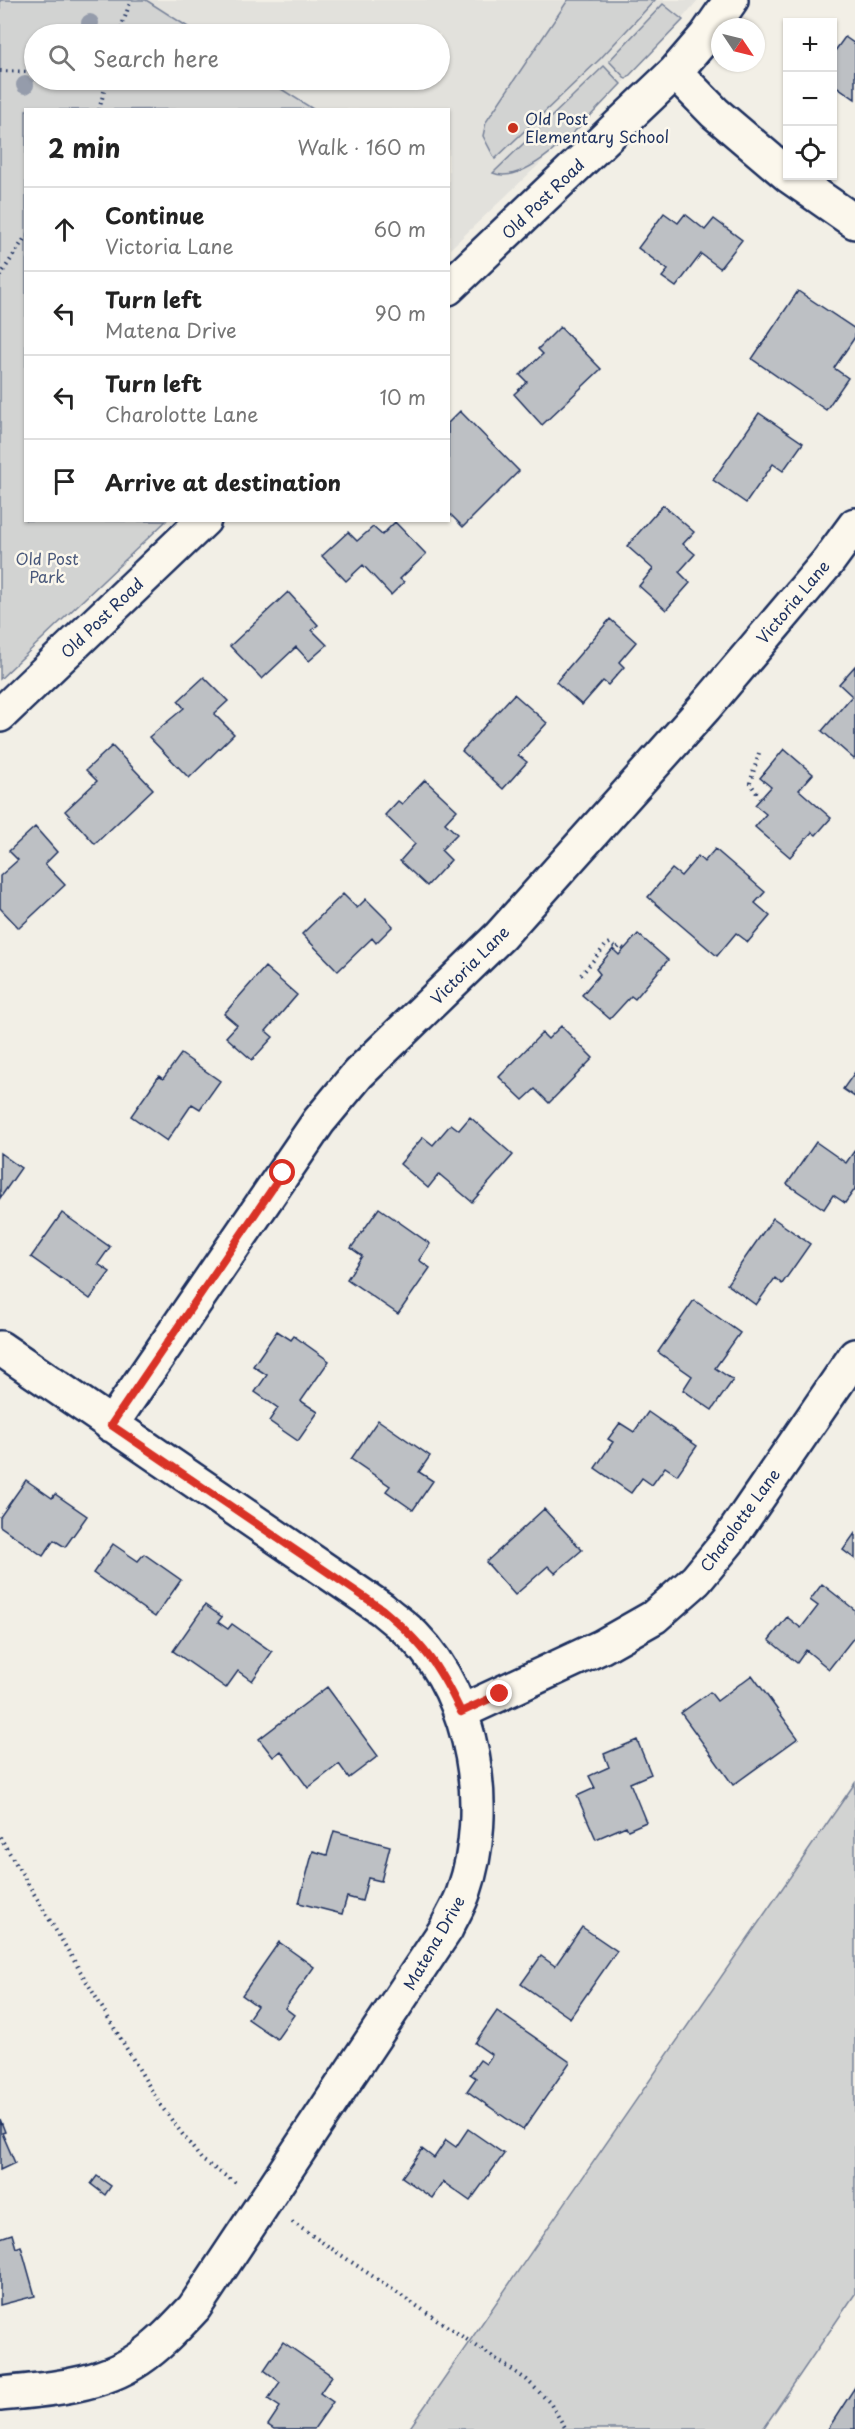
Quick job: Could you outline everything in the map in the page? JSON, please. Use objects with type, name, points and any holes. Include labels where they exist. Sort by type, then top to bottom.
[{"type":"street","name":"Old Post Road","points":[[450,286],[675,72],[706,36],[731,0]]},
{"type":"street","points":[[675,72],[714,112],[783,171]]},
{"type":"street","points":[[795,180],[855,222]]},
{"type":"street","name":"Old Post Road","points":[[0,715],[202,522]]},
{"type":"street","name":"Victoria Lane","points":[[111,1425],[289,1164],[345,1090],[500,936],[705,707],[827,563],[855,525]]},
{"type":"street","name":"Matena Drive","points":[[0,1348],[382,1609],[414,1636],[442,1672],[461,1712],[474,1759],[477,1799],[473,1850],[464,1892],[425,1964],[194,2308],[164,2339],[138,2360],[102,2376],[58,2389],[0,2394]]},
{"type":"street","name":"Charolotte Lane","points":[[461,1712],[601,1647],[654,1617],[696,1580],[729,1540],[855,1356]]},
{"type":"path","points":[[123,24],[131,0]]},
{"type":"path","points":[[0,71],[24,72]]},
{"type":"path","points":[[100,108],[104,90]]},
{"type":"path","points":[[0,276],[24,239]]},
{"type":"path","points":[[759,753],[750,783],[760,798]]},
{"type":"path","points":[[580,975],[606,945],[610,943],[617,949],[620,946],[624,949]]},
{"type":"shaded area","name":"Old Post Elementary School","points":[[146,0],[698,0],[662,42],[594,112],[450,249],[450,108],[311,108],[283,90],[450,90],[450,24],[183,24]]},
{"type":"green space","name":"Old Post Park","points":[[0,0],[146,0],[183,24],[24,24],[24,90],[283,90],[311,108],[24,108],[24,522],[165,522],[0,679]]},
{"type":"green space","points":[[568,0],[655,0],[600,59],[495,159],[483,136],[486,122]]},
{"type":"green space","points":[[663,4],[683,20],[626,79],[609,61]]},
{"type":"green space","points":[[604,66],[621,84],[562,144],[525,169],[508,175],[493,173]]},
{"type":"green space","points":[[855,1783],[855,2294],[763,2429],[409,2429]]},
{"type":"building","points":[[845,37],[855,44],[855,99],[837,86],[837,48]]},
{"type":"building","points":[[664,213],[678,223],[685,214],[705,230],[714,219],[742,240],[720,268],[701,254],[676,287],[662,277],[668,270],[638,248]]},
{"type":"building","points":[[798,291],[855,329],[855,337],[834,368],[848,378],[826,410],[752,359]]},
{"type":"building","points":[[560,327],[601,369],[542,425],[514,394],[527,382],[520,375],[543,354],[538,349]]},
{"type":"building","points":[[460,411],[519,471],[463,527],[450,514],[450,421]]},
{"type":"building","points":[[759,413],[803,443],[783,471],[773,464],[746,503],[713,480]]},
{"type":"building","points":[[663,505],[694,532],[683,544],[695,554],[679,572],[690,583],[666,610],[639,586],[653,569],[627,546]]},
{"type":"building","points":[[395,522],[426,554],[400,579],[404,582],[391,595],[363,565],[346,581],[322,556],[348,532],[357,541],[373,527],[382,535]]},
{"type":"building","points":[[288,592],[318,625],[312,630],[327,645],[309,661],[296,647],[262,679],[230,646]]},
{"type":"building","points":[[610,619],[636,642],[619,662],[624,667],[608,685],[603,681],[582,705],[556,682]]},
{"type":"building","points":[[855,666],[854,759],[822,731],[852,696],[839,684]]},
{"type":"building","points":[[204,677],[228,701],[214,714],[234,734],[189,778],[149,737],[184,708],[178,701]]},
{"type":"building","points":[[514,694],[547,723],[518,755],[527,762],[503,789],[462,751]]},
{"type":"building","points":[[112,746],[153,789],[95,844],[65,811],[97,781],[86,770]]},
{"type":"building","points":[[784,749],[813,774],[799,790],[831,818],[816,835],[812,832],[790,857],[755,827],[766,814],[755,805],[771,787],[760,778]]},
{"type":"building","points":[[425,780],[457,810],[445,823],[457,834],[441,850],[451,860],[427,886],[400,861],[415,844],[385,815],[398,801],[402,804]]},
{"type":"building","points":[[35,827],[57,852],[45,864],[65,885],[19,928],[0,908],[0,876],[18,860],[9,851]]},
{"type":"building","points":[[715,849],[765,892],[755,903],[770,916],[748,942],[736,933],[717,956],[648,897],[672,869],[681,876],[698,856],[704,862]]},
{"type":"building","points":[[343,894],[357,908],[366,899],[393,926],[376,943],[372,938],[338,971],[302,934]]},
{"type":"building","points":[[638,934],[668,960],[635,999],[631,996],[610,1019],[582,995],[600,974],[596,969],[613,949],[619,955]]},
{"type":"building","points":[[265,967],[297,995],[266,1031],[273,1037],[252,1060],[226,1037],[237,1025],[224,1014]]},
{"type":"building","points":[[561,1026],[593,1058],[549,1103],[535,1089],[523,1100],[499,1077],[542,1033],[548,1039]]},
{"type":"building","points":[[181,1054],[220,1081],[200,1109],[192,1104],[167,1141],[131,1116],[159,1076],[163,1079]]},
{"type":"building","points":[[855,1072],[855,1097],[843,1089]]},
{"type":"building","points":[[470,1117],[513,1155],[472,1202],[439,1174],[428,1188],[400,1164],[423,1137],[433,1145],[451,1124],[459,1130]]},
{"type":"building","points":[[816,1142],[846,1163],[855,1150],[855,1189],[845,1203],[833,1195],[824,1209],[787,1184]]},
{"type":"building","points":[[0,1153],[21,1168],[0,1198]]},
{"type":"building","points":[[379,1208],[430,1244],[419,1260],[430,1268],[398,1314],[347,1279],[362,1256],[351,1248]]},
{"type":"building","points":[[62,1213],[110,1247],[98,1264],[110,1272],[90,1299],[31,1257]]},
{"type":"building","points":[[773,1218],[810,1244],[782,1284],[775,1278],[756,1305],[727,1284]]},
{"type":"building","points":[[694,1300],[740,1333],[715,1368],[733,1380],[712,1410],[683,1390],[692,1376],[658,1352]]},
{"type":"building","points":[[277,1331],[291,1340],[294,1336],[329,1361],[301,1401],[318,1412],[298,1441],[269,1421],[278,1408],[255,1392],[267,1375],[253,1366]]},
{"type":"building","points":[[648,1412],[697,1446],[677,1475],[665,1467],[652,1485],[642,1478],[631,1493],[595,1468],[613,1442],[608,1439],[620,1423],[634,1432]]},
{"type":"building","points":[[378,1420],[430,1456],[419,1472],[433,1481],[413,1510],[386,1491],[390,1486],[351,1459]]},
{"type":"building","points":[[26,1480],[52,1498],[55,1494],[87,1516],[65,1547],[54,1540],[43,1556],[0,1526],[0,1517]]},
{"type":"building","points":[[544,1509],[582,1550],[555,1573],[548,1566],[515,1595],[486,1562]]},
{"type":"building","points":[[855,1533],[855,1559],[843,1550]]},
{"type":"building","points":[[113,1544],[138,1561],[144,1554],[181,1580],[155,1617],[93,1573]]},
{"type":"building","points":[[822,1584],[855,1610],[855,1636],[829,1669],[806,1650],[797,1663],[769,1640],[787,1617],[801,1628],[818,1606],[810,1600]]},
{"type":"building","points":[[205,1605],[222,1617],[218,1622],[228,1629],[232,1624],[272,1652],[252,1681],[238,1671],[226,1688],[173,1651]]},
{"type":"building","points":[[752,1675],[798,1738],[733,1785],[681,1713],[710,1692],[717,1701]]},
{"type":"building","points":[[327,1687],[378,1756],[349,1778],[339,1764],[308,1788],[281,1751],[273,1757],[259,1739]]},
{"type":"building","points":[[637,1740],[651,1774],[630,1783],[646,1822],[628,1830],[626,1826],[596,1839],[577,1796],[595,1788],[589,1776],[609,1767],[604,1754]]},
{"type":"building","points":[[334,1831],[390,1846],[381,1881],[368,1878],[362,1901],[347,1897],[342,1914],[299,1903],[313,1851],[327,1855]]},
{"type":"building","points":[[582,1927],[617,1951],[570,2018],[521,1984],[541,1956],[555,1966]]},
{"type":"building","points":[[279,1942],[314,1967],[285,2008],[294,2015],[277,2039],[248,2019],[257,2006],[242,1995]]},
{"type":"building","points":[[497,2011],[570,2062],[523,2130],[467,2091],[476,2078],[470,2074],[480,2060],[486,2064],[492,2055],[475,2043]]},
{"type":"building","points":[[0,2119],[5,2132],[2,2133],[15,2163],[0,2170]]},
{"type":"building","points":[[468,2129],[504,2154],[470,2201],[443,2182],[432,2198],[402,2177],[422,2149],[434,2158],[446,2140],[456,2147]]},
{"type":"building","points":[[97,2176],[111,2186],[105,2195],[91,2184]]},
{"type":"building","points":[[12,2234],[16,2248],[21,2246],[35,2296],[0,2305],[0,2238]]},
{"type":"building","points":[[283,2342],[332,2376],[320,2393],[333,2402],[314,2429],[274,2429],[268,2425],[280,2407],[268,2399],[280,2382],[264,2370]]},
{"type":"building","points":[[855,2387],[855,2429],[828,2429]]},
{"type":"place","name":"Old Post Elementary School","points":[[513,128]]},
{"type":"route","points":[[283,1173],[111,1425],[382,1609],[414,1636],[442,1672],[461,1712],[500,1694]]}]
